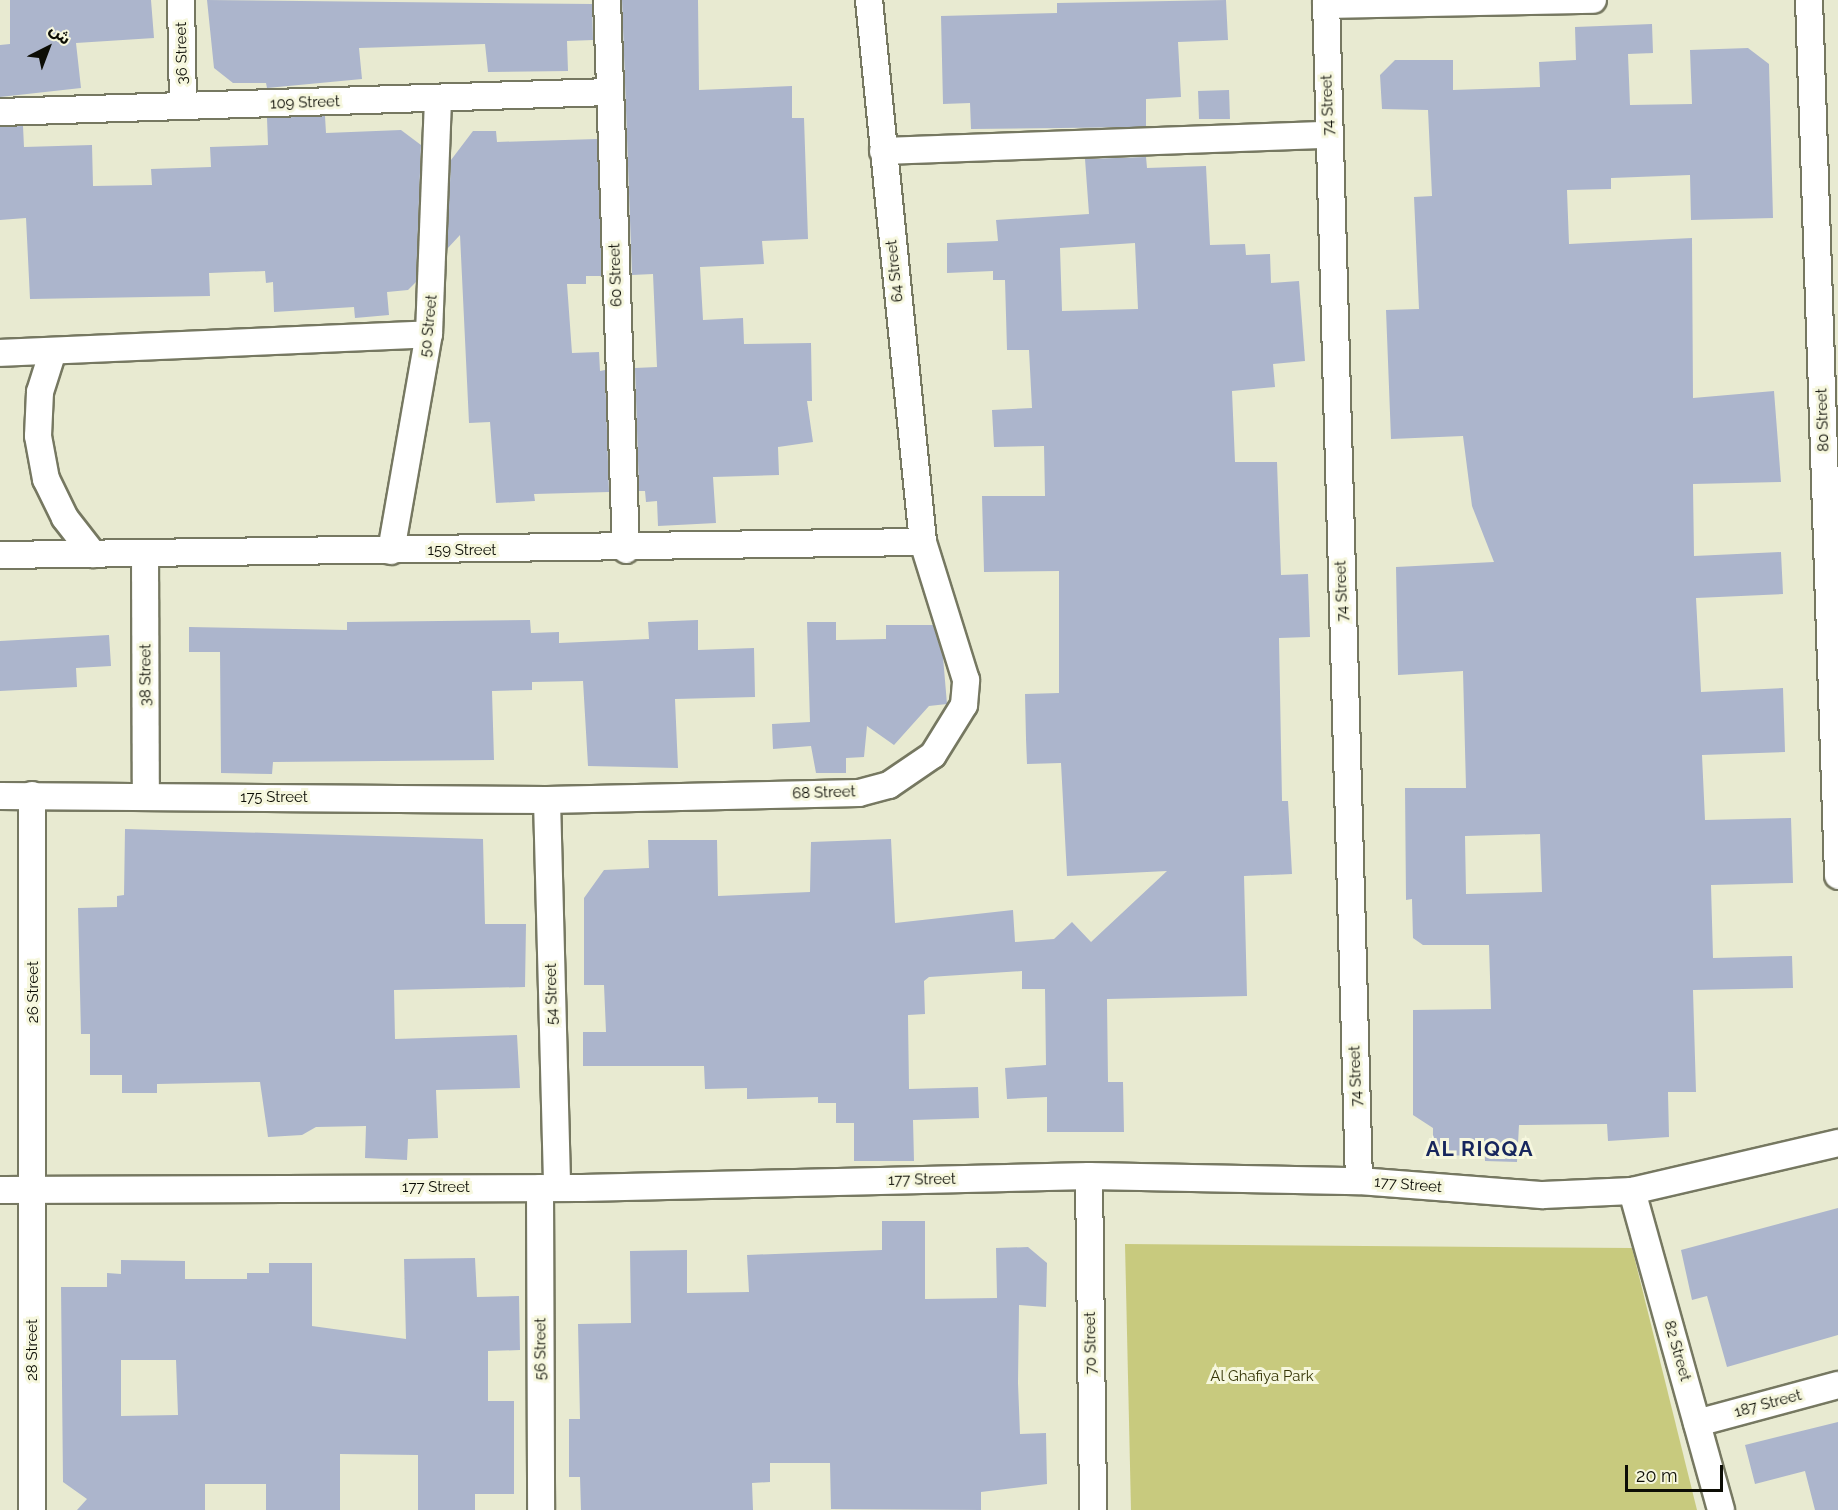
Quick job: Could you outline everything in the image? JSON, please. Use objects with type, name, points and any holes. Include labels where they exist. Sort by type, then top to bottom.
[{"type":"street","name":"36 Street","points":[[181,0],[183,106]]},
{"type":"street","name":"60 Street","points":[[607,0],[626,550]]},
{"type":"street","name":"64 Street","points":[[868,0],[923,542]]},
{"type":"street","points":[[1326,3],[1593,0]]},
{"type":"street","name":"80 Street","points":[[1809,0],[1838,876]]},
{"type":"street","name":"74 Street","points":[[1326,3],[1359,1181]]},
{"type":"street","name":"109 Street","points":[[0,112],[610,92]]},
{"type":"street","name":"50 Street","points":[[391,551],[429,334],[438,98]]},
{"type":"street","points":[[883,151],[1329,135]]},
{"type":"street","points":[[0,353],[429,334]]},
{"type":"street","points":[[53,351],[40,392],[38,436],[46,479],[65,518],[93,554]]},
{"type":"street","name":"159 Street","points":[[0,555],[626,550],[923,542]]},
{"type":"street","name":"68 Street","points":[[548,800],[858,793],[915,772],[951,731],[964,705],[966,680],[923,542]]},
{"type":"street","name":"38 Street","points":[[146,554],[146,797]]},
{"type":"street","name":"26 Street","points":[[32,795],[35,1189]]},
{"type":"street","name":"175 Street","points":[[0,796],[548,800]]},
{"type":"street","name":"54 Street","points":[[548,800],[549,1188]]},
{"type":"street","name":"177 Street","points":[[0,1190],[549,1188],[1089,1176],[1359,1181],[1500,1194],[1632,1191],[1838,1143]]},
{"type":"street","name":"70 Street","points":[[1089,1176],[1093,1510]]},
{"type":"street","name":"56 Street","points":[[541,1510],[549,1188]]},
{"type":"street","name":"28 Street","points":[[32,1510],[35,1189]]},
{"type":"street","name":"82 Street","points":[[1632,1191],[1721,1510]]},
{"type":"street","name":"187 Street","points":[[1697,1423],[1838,1385]]},
{"type":"green space","name":"Al Ghafiya Park","points":[[1125,1244],[1632,1248],[1697,1510],[1131,1510]]},
{"type":"building","points":[[10,0],[151,0],[154,38],[76,43],[81,88],[0,97],[0,45],[10,44]]},
{"type":"building","points":[[207,0],[592,4],[593,40],[567,41],[568,71],[488,72],[485,44],[359,48],[362,79],[267,88],[266,83],[233,83],[214,68]]},
{"type":"building","points":[[622,0],[698,0],[699,90],[792,86],[792,118],[804,118],[808,239],[762,241],[764,264],[700,267],[703,320],[743,318],[744,344],[811,343],[812,401],[807,401],[813,442],[778,447],[779,475],[713,477],[716,523],[658,526],[657,501],[646,502],[645,491],[639,491],[635,368],[657,367],[653,274],[632,275]]},
{"type":"building","points":[[1226,0],[1228,40],[1178,42],[1181,97],[1146,99],[1146,127],[971,129],[970,103],[943,104],[941,16],[1057,13],[1057,3]]},
{"type":"building","points":[[1652,24],[1653,53],[1628,54],[1630,105],[1692,104],[1690,50],[1748,48],[1769,64],[1773,218],[1691,220],[1690,175],[1611,178],[1611,189],[1567,190],[1569,244],[1692,238],[1693,398],[1774,391],[1781,482],[1693,484],[1694,556],[1781,552],[1783,594],[1696,598],[1701,692],[1783,688],[1785,752],[1702,755],[1705,820],[1791,818],[1793,883],[1711,885],[1713,958],[1792,956],[1793,988],[1693,990],[1696,1092],[1668,1092],[1669,1137],[1608,1141],[1607,1124],[1519,1125],[1517,1162],[1485,1161],[1485,1155],[1433,1156],[1433,1128],[1413,1115],[1413,1010],[1491,1009],[1489,945],[1423,945],[1413,938],[1412,899],[1406,900],[1405,788],[1466,788],[1463,671],[1398,675],[1396,567],[1494,562],[1472,506],[1463,436],[1391,439],[1386,310],[1419,309],[1414,197],[1432,196],[1428,110],[1382,109],[1380,75],[1395,60],[1453,60],[1453,90],[1540,87],[1539,62],[1576,60],[1575,27]],"holes":[[[1540,834],[1542,892],[1466,894],[1465,836]]]},
{"type":"building","points":[[1229,90],[1230,119],[1199,119],[1198,91]]},
{"type":"building","points":[[325,116],[326,133],[401,130],[421,145],[416,282],[408,290],[387,292],[389,315],[355,318],[354,307],[274,312],[273,282],[266,283],[265,271],[209,273],[210,296],[30,299],[26,218],[0,220],[0,127],[23,126],[24,147],[92,145],[93,186],[152,185],[151,169],[211,167],[210,147],[268,145],[267,118]]},
{"type":"building","points":[[473,131],[496,131],[497,142],[597,139],[602,276],[586,276],[586,284],[567,284],[572,353],[599,352],[600,371],[605,370],[609,492],[534,494],[535,501],[496,503],[490,422],[469,423],[460,235],[447,249],[451,160]]},
{"type":"building","points":[[1146,157],[1147,168],[1206,166],[1210,245],[1245,244],[1246,255],[1270,254],[1271,283],[1299,281],[1305,361],[1273,364],[1275,387],[1232,391],[1235,462],[1277,462],[1281,575],[1308,574],[1310,637],[1279,638],[1282,801],[1288,801],[1292,874],[1244,876],[1247,996],[1107,999],[1108,1082],[1123,1082],[1124,1132],[1047,1132],[1047,1097],[1007,1099],[1005,1068],[1046,1065],[1045,989],[1022,989],[1022,971],[929,977],[924,981],[925,1014],[908,1015],[909,1089],[978,1087],[979,1118],[913,1120],[914,1161],[854,1161],[854,1123],[836,1123],[836,1103],[818,1103],[818,1097],[747,1099],[747,1088],[705,1089],[704,1066],[583,1066],[583,1032],[606,1032],[604,985],[584,985],[584,898],[604,870],[649,868],[648,840],[717,840],[718,896],[810,892],[811,842],[891,839],[895,923],[1013,910],[1015,942],[1054,939],[1072,922],[1091,942],[1167,871],[1067,876],[1061,763],[1027,764],[1026,739],[1025,694],[1059,693],[1059,571],[984,572],[982,496],[1045,496],[1044,446],[994,447],[992,410],[1032,408],[1029,350],[1007,350],[1005,280],[993,280],[993,271],[947,273],[947,243],[998,241],[996,220],[1089,214],[1085,159]],"holes":[[[1135,243],[1138,309],[1062,311],[1060,248]]]},
{"type":"building","points":[[530,620],[531,633],[559,632],[559,643],[649,639],[648,622],[698,620],[698,650],[754,648],[755,697],[675,699],[678,768],[588,766],[583,681],[532,682],[532,690],[492,691],[494,760],[273,762],[272,774],[221,773],[220,652],[189,652],[189,627],[347,630],[347,622]]},
{"type":"building","points":[[807,622],[836,622],[836,640],[886,639],[886,625],[933,625],[943,657],[947,704],[929,706],[894,745],[867,726],[864,757],[846,758],[846,773],[816,773],[811,746],[773,749],[772,724],[810,722]]},
{"type":"building","points":[[109,635],[111,666],[76,668],[77,687],[0,691],[0,641]]},
{"type":"building","points":[[125,829],[483,839],[485,924],[526,924],[525,987],[394,990],[395,1039],[517,1035],[520,1088],[436,1090],[438,1138],[408,1139],[407,1160],[365,1158],[366,1126],[316,1127],[302,1135],[268,1137],[260,1082],[157,1084],[157,1093],[122,1093],[122,1075],[90,1075],[90,1034],[81,1034],[78,908],[117,907],[117,896],[124,895]]},
{"type":"building","points":[[1838,1208],[1838,1335],[1727,1367],[1707,1296],[1692,1300],[1681,1250]]},
{"type":"building","points":[[882,1221],[925,1221],[925,1299],[997,1298],[996,1248],[1028,1247],[1047,1263],[1046,1307],[1019,1305],[1018,1383],[1020,1434],[1046,1433],[1047,1484],[981,1492],[981,1510],[831,1509],[830,1463],[770,1463],[770,1482],[752,1483],[753,1510],[581,1510],[580,1477],[569,1477],[569,1419],[580,1419],[578,1324],[631,1323],[630,1251],[687,1250],[687,1293],[749,1292],[747,1255],[882,1250]]},
{"type":"building","points":[[475,1258],[477,1297],[519,1296],[520,1350],[488,1351],[488,1401],[514,1401],[514,1494],[475,1494],[475,1510],[418,1510],[418,1455],[340,1454],[340,1510],[266,1510],[266,1484],[205,1484],[205,1510],[77,1510],[87,1499],[63,1482],[61,1287],[107,1287],[107,1273],[121,1274],[121,1260],[185,1261],[185,1279],[247,1279],[247,1273],[269,1273],[269,1263],[312,1263],[312,1326],[406,1339],[404,1259]],"holes":[[[121,1360],[176,1360],[178,1415],[121,1416]]]},
{"type":"building","points":[[1838,1422],[1838,1510],[1815,1510],[1805,1471],[1755,1484],[1745,1445]]},
{"type":"district","name":"AL RIQQA","points":[[1480,1149]]}]
